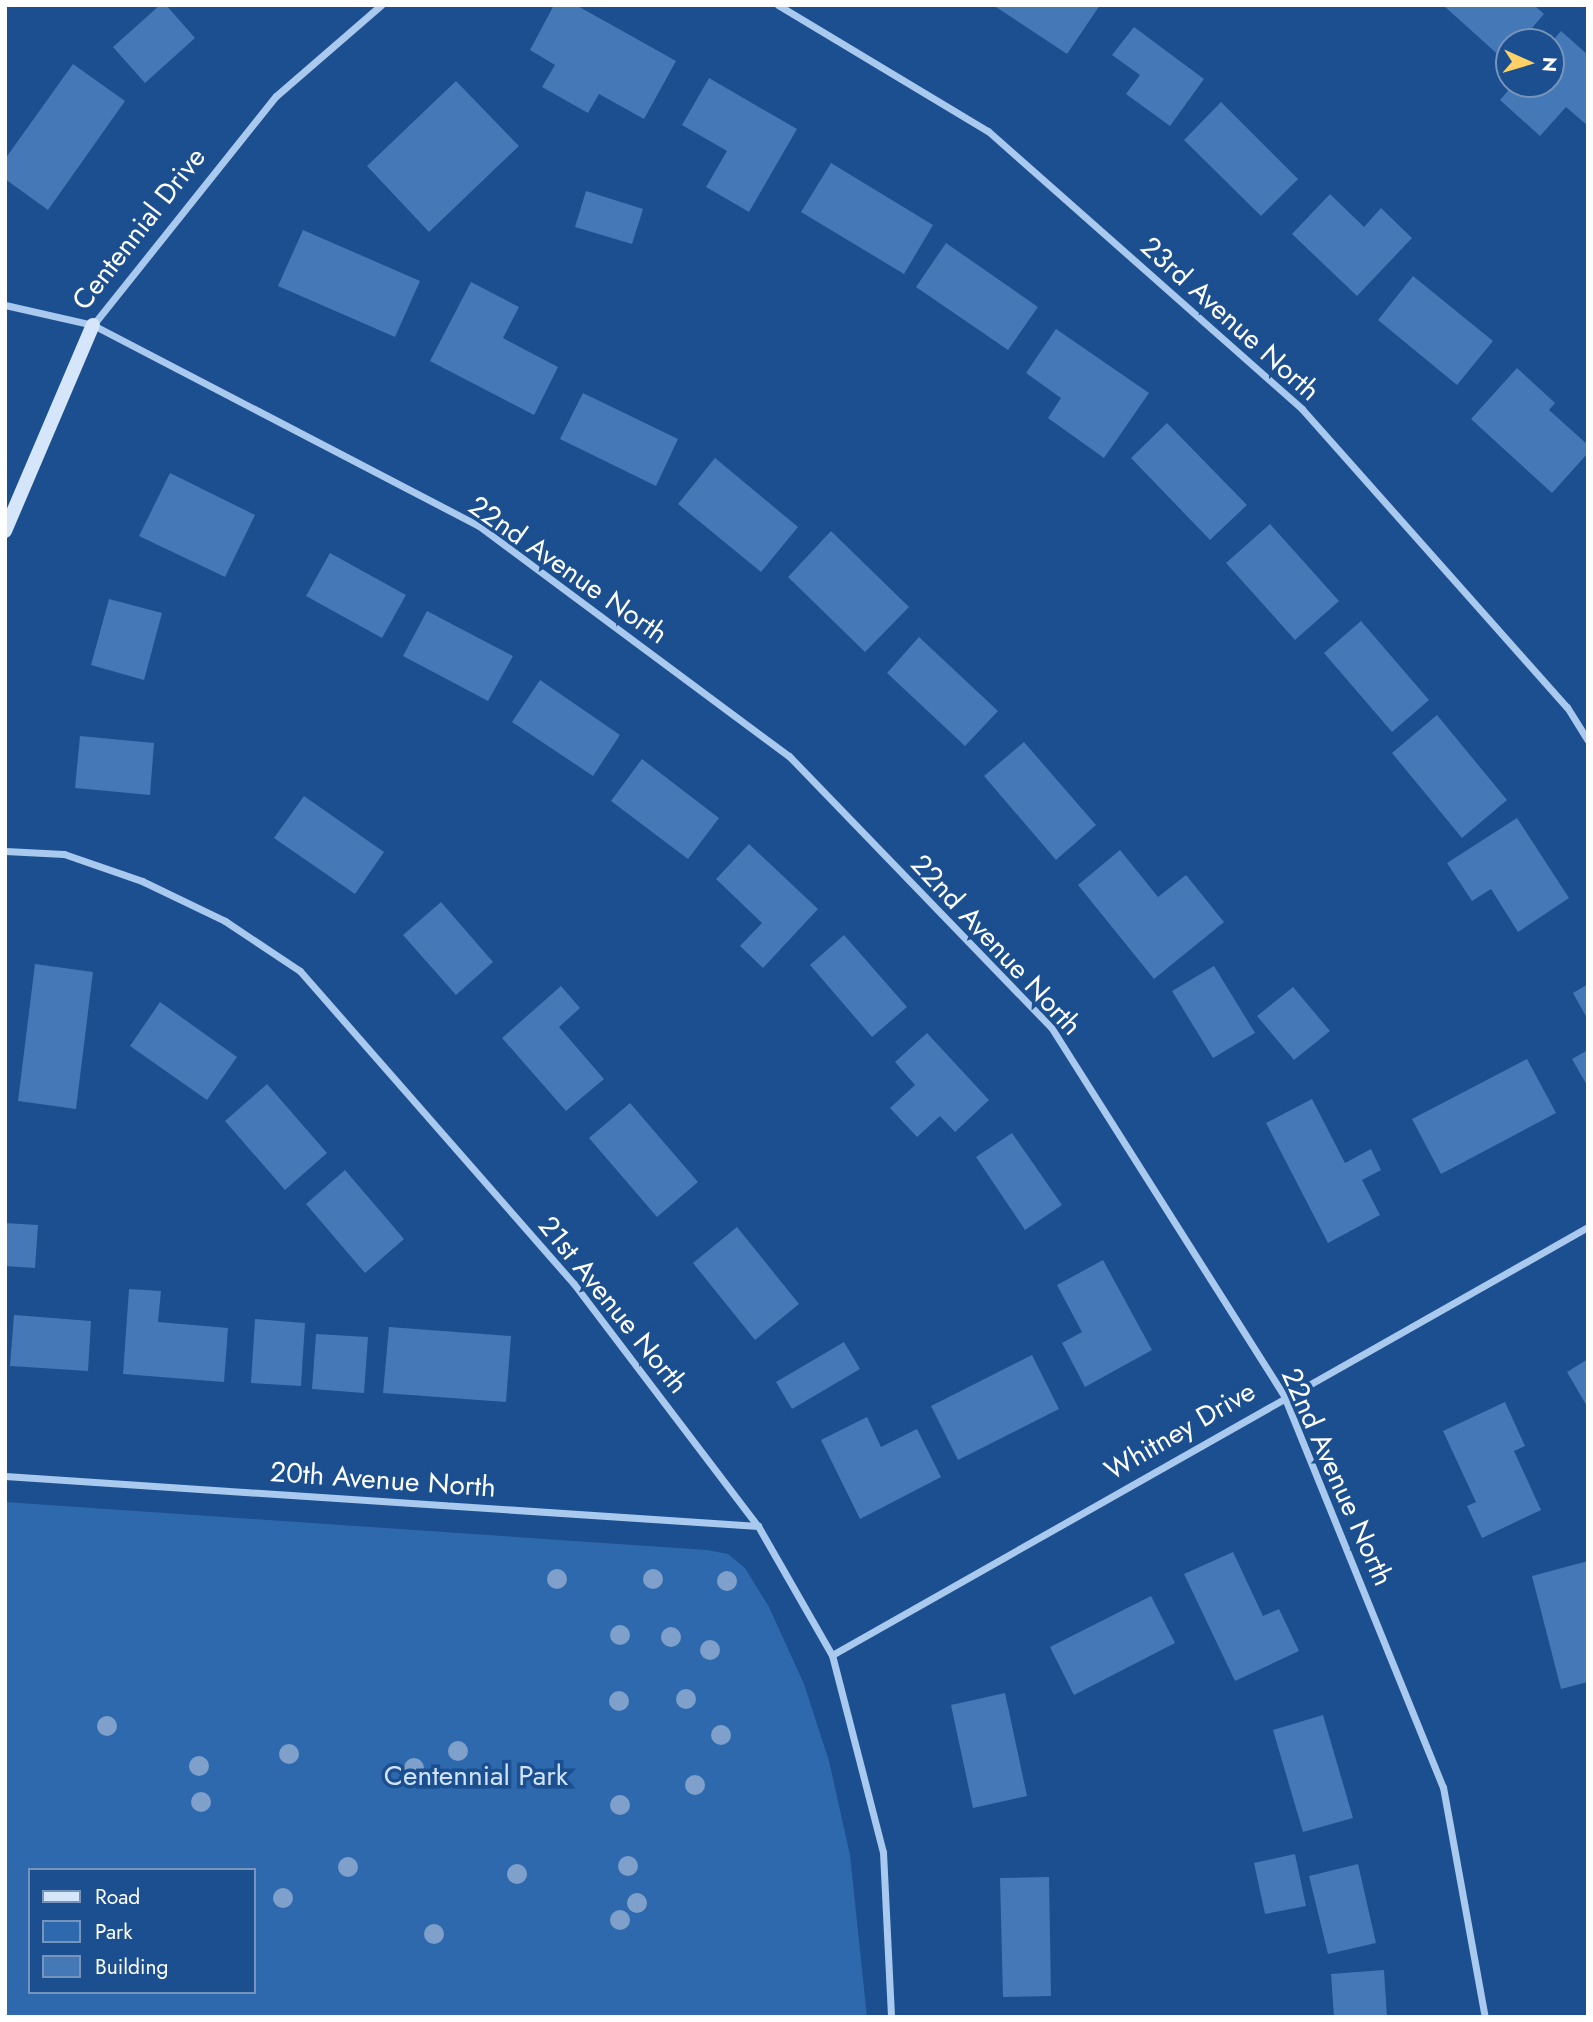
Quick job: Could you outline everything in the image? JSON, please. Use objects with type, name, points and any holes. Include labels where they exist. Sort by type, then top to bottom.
[{"type":"street","name":"Centennial Drive","points":[[5,531],[93,325],[276,96],[381,5]]},
{"type":"street","name":"23rd Avenue North","points":[[778,5],[988,131],[1302,410],[1567,707],[1588,740]]},
{"type":"street","name":"22nd Avenue North","points":[[5,305],[93,325],[479,526],[789,756],[1051,1027],[1284,1396],[1443,1787],[1485,2017]]},
{"type":"street","name":"21st Avenue North","points":[[5,851],[64,854],[142,881],[225,921],[300,971],[574,1284],[758,1526],[832,1655],[883,1852],[891,2017]]},
{"type":"street","name":"Whitney Drive","points":[[832,1655],[1284,1396],[1588,1227]]},
{"type":"street","name":"20th Avenue North","points":[[5,1476],[758,1526]]},
{"type":"green space","name":"Centennial Park","points":[[5,1502],[707,1550],[728,1554],[745,1568],[769,1607],[804,1684],[829,1761],[850,1855],[867,2017],[5,2017]]},
{"type":"building","points":[[160,5],[166,5],[195,38],[145,83],[113,47]]},
{"type":"building","points":[[554,5],[576,5],[676,61],[644,119],[599,94],[588,113],[542,87],[555,65],[530,50]]},
{"type":"building","points":[[993,5],[1100,5],[1067,54]]},
{"type":"building","points":[[1443,5],[1534,5],[1544,14],[1532,28],[1495,28],[1495,52]]},
{"type":"building","points":[[1134,27],[1204,79],[1170,126],[1126,94],[1140,75],[1112,55]]},
{"type":"building","points":[[1565,35],[1588,55],[1588,126],[1566,107],[1540,136],[1500,100],[1565,98]]},
{"type":"building","points":[[73,64],[125,101],[48,210],[5,179],[5,159]]},
{"type":"building","points":[[709,78],[797,129],[749,212],[706,187],[727,151],[682,125]]},
{"type":"building","points":[[456,81],[519,146],[429,232],[367,166]]},
{"type":"building","points":[[1221,102],[1298,179],[1261,216],[1184,140]]},
{"type":"building","points":[[831,163],[933,225],[904,274],[801,212]]},
{"type":"building","points":[[586,191],[643,209],[632,244],[575,227]]},
{"type":"building","points":[[1330,194],[1364,227],[1381,208],[1412,238],[1357,296],[1292,234]]},
{"type":"building","points":[[303,230],[420,281],[395,337],[278,286]]},
{"type":"building","points":[[946,243],[1038,307],[1008,350],[916,287]]},
{"type":"building","points":[[1413,276],[1493,341],[1457,385],[1378,320]]},
{"type":"building","points":[[471,282],[519,307],[503,338],[558,367],[534,415],[430,361]]},
{"type":"building","points":[[1056,329],[1149,393],[1104,458],[1048,418],[1061,398],[1026,373]]},
{"type":"building","points":[[1517,368],[1555,403],[1549,410],[1588,445],[1588,453],[1552,493],[1471,419]]},
{"type":"building","points":[[583,393],[678,439],[656,486],[560,439]]},
{"type":"building","points":[[1167,423],[1247,505],[1210,540],[1131,458]]},
{"type":"building","points":[[715,458],[798,527],[761,572],[678,504]]},
{"type":"building","points":[[170,473],[255,515],[225,577],[139,536]]},
{"type":"building","points":[[1270,524],[1339,601],[1295,640],[1226,563]]},
{"type":"building","points":[[831,531],[909,607],[865,652],[788,577]]},
{"type":"building","points":[[330,553],[406,595],[382,638],[306,596]]},
{"type":"building","points":[[109,599],[162,613],[144,680],[91,665]]},
{"type":"building","points":[[427,611],[513,656],[488,701],[403,656]]},
{"type":"building","points":[[1361,621],[1429,700],[1392,732],[1324,653]]},
{"type":"building","points":[[919,637],[998,711],[965,746],[887,673]]},
{"type":"building","points":[[540,680],[620,735],[593,776],[512,722]]},
{"type":"building","points":[[1437,715],[1507,800],[1462,838],[1392,753]]},
{"type":"building","points":[[80,736],[154,743],[150,795],[75,788]]},
{"type":"building","points":[[1024,742],[1096,825],[1056,860],[984,776]]},
{"type":"building","points":[[642,759],[719,818],[688,859],[611,801]]},
{"type":"building","points":[[304,796],[384,852],[355,894],[274,838]]},
{"type":"building","points":[[1517,818],[1569,898],[1518,932],[1491,889],[1472,901],[1447,863]]},
{"type":"building","points":[[749,844],[818,909],[763,968],[740,946],[762,923],[716,879]]},
{"type":"building","points":[[1120,850],[1158,897],[1186,875],[1224,922],[1154,979],[1078,885]]},
{"type":"building","points":[[441,902],[493,962],[456,995],[403,935]]},
{"type":"building","points":[[844,935],[907,1007],[872,1037],[810,965]]},
{"type":"building","points":[[35,964],[93,972],[76,1109],[18,1101]]},
{"type":"building","points":[[1214,966],[1255,1033],[1213,1058],[1172,991]]},
{"type":"building","points":[[1588,984],[1588,1020],[1573,993]]},
{"type":"building","points":[[561,986],[580,1008],[559,1027],[604,1079],[566,1111],[502,1038]]},
{"type":"building","points":[[1293,987],[1330,1031],[1294,1060],[1257,1016]]},
{"type":"building","points":[[160,1002],[237,1057],[207,1100],[130,1046]]},
{"type":"building","points":[[927,1033],[989,1100],[955,1132],[940,1116],[917,1137],[890,1108],[915,1085],[895,1062]]},
{"type":"building","points":[[1588,1050],[1588,1087],[1572,1059]]},
{"type":"building","points":[[1527,1059],[1556,1113],[1441,1174],[1412,1119]]},
{"type":"building","points":[[267,1084],[327,1153],[285,1190],[225,1121]]},
{"type":"building","points":[[1312,1099],[1345,1163],[1371,1149],[1381,1170],[1362,1180],[1380,1215],[1328,1243],[1266,1123]]},
{"type":"building","points":[[630,1103],[698,1182],[657,1217],[589,1138]]},
{"type":"building","points":[[1012,1133],[1062,1205],[1025,1230],[976,1157]]},
{"type":"building","points":[[345,1170],[404,1239],[365,1273],[306,1204]]},
{"type":"building","points":[[5,1223],[38,1225],[35,1268],[5,1266]]},
{"type":"building","points":[[737,1227],[799,1304],[755,1340],[693,1263]]},
{"type":"building","points":[[1103,1260],[1152,1350],[1085,1387],[1062,1343],[1082,1332],[1057,1285]]},
{"type":"building","points":[[129,1289],[161,1291],[158,1322],[228,1328],[224,1382],[123,1374]]},
{"type":"building","points":[[14,1315],[91,1321],[88,1371],[10,1366]]},
{"type":"building","points":[[255,1319],[305,1323],[301,1386],[251,1383]]},
{"type":"building","points":[[389,1327],[511,1336],[506,1402],[383,1393]]},
{"type":"building","points":[[316,1334],[368,1337],[364,1393],[312,1389]]},
{"type":"building","points":[[844,1342],[860,1369],[792,1409],[776,1382]]},
{"type":"building","points":[[1032,1355],[1059,1409],[958,1460],[931,1406]]},
{"type":"building","points":[[1588,1359],[1588,1408],[1567,1372]]},
{"type":"building","points":[[1505,1402],[1525,1446],[1514,1451],[1541,1510],[1482,1538],[1467,1506],[1476,1502],[1443,1431]]},
{"type":"building","points":[[867,1417],[881,1447],[917,1429],[941,1477],[860,1519],[821,1440]]},
{"type":"building","points":[[1233,1552],[1263,1616],[1279,1609],[1299,1651],[1235,1681],[1184,1574]]},
{"type":"building","points":[[1588,1561],[1588,1682],[1561,1689],[1532,1576]]},
{"type":"building","points":[[1151,1596],[1175,1643],[1074,1695],[1050,1647]]},
{"type":"building","points":[[1005,1693],[1027,1796],[973,1808],[951,1705]]},
{"type":"building","points":[[1323,1715],[1353,1818],[1303,1832],[1273,1730]]},
{"type":"building","points":[[1295,1854],[1306,1906],[1265,1914],[1254,1863]]},
{"type":"building","points":[[1358,1864],[1376,1943],[1328,1954],[1309,1876]]},
{"type":"building","points":[[1049,1877],[1051,1996],[1003,1997],[1000,1878]]},
{"type":"building","points":[[1384,1970],[1387,2017],[1334,2017],[1331,1974]]}]
